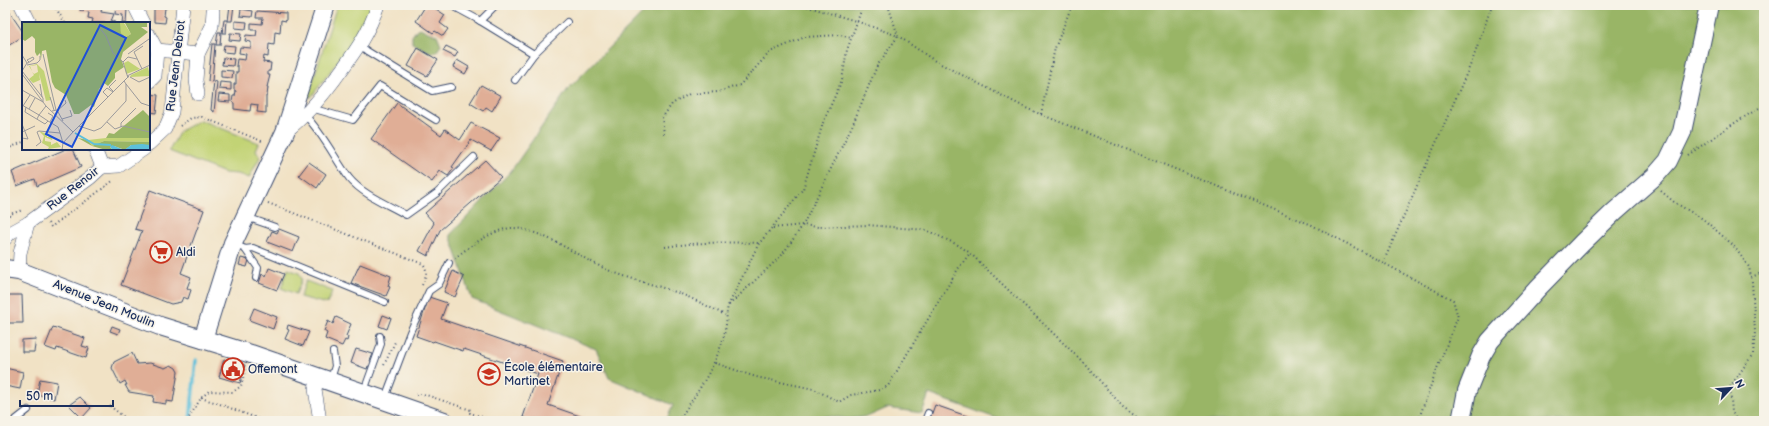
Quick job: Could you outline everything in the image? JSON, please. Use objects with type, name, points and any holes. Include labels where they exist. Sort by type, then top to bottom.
[{"type":"street","points":[[21,5],[30,22]]},
{"type":"street","points":[[134,5],[142,22]]},
{"type":"street","name":"Rue Jean Debrot","points":[[150,143],[165,129],[172,112],[183,5]]},
{"type":"street","points":[[203,339],[239,246],[244,217],[285,132],[326,5]]},
{"type":"street","points":[[285,132],[308,112],[360,45],[371,25],[378,5]]},
{"type":"street","points":[[1461,421],[1467,391],[1481,356],[1490,341],[1538,288],[1582,243],[1649,181],[1668,161],[1682,132],[1709,5]]},
{"type":"street","points":[[198,94],[196,80],[198,54],[212,26],[213,11]]},
{"type":"street","points":[[150,37],[156,50],[155,76],[150,81]]},
{"type":"street","points":[[156,50],[198,54]]},
{"type":"street","name":"Rue Renoir","points":[[5,239],[10,233],[28,223],[90,178],[102,167],[95,150]]},
{"type":"street","points":[[102,167],[119,166],[143,150]]},
{"type":"street","points":[[12,270],[20,253],[28,223]]},
{"type":"street","name":"Avenue Jean Moulin","points":[[12,270],[160,326],[251,354],[364,393],[388,392],[444,421]]},
{"type":"street","points":[[320,421],[315,389],[324,379]]},
{"type":"lane","points":[[451,5],[534,54]]},
{"type":"lane","points":[[480,21],[496,5]]},
{"type":"lane","points":[[515,80],[534,54],[567,22]]},
{"type":"lane","points":[[360,45],[367,51],[432,91],[452,87]]},
{"type":"lane","points":[[308,112],[353,120],[380,86],[436,120]]},
{"type":"lane","points":[[308,112],[350,178],[360,189],[406,215],[436,193],[474,157]]},
{"type":"lane","points":[[244,217],[275,227]]},
{"type":"lane","points":[[239,246],[258,268],[256,278]]},
{"type":"lane","points":[[239,246],[252,248],[385,302]]},
{"type":"lane","points":[[388,392],[410,332],[429,291],[439,284],[449,263]]},
{"type":"lane","points":[[364,393],[381,344],[380,336]]},
{"type":"lane","points":[[324,379],[335,366],[334,352]]},
{"type":"lane","points":[[14,421],[28,410]]},
{"type":"lane","points":[[925,421],[928,414]]},
{"type":"path","points":[[54,5],[64,22]]},
{"type":"path","points":[[802,5],[856,21],[898,36],[936,61],[1041,114],[1312,225],[1453,300],[1458,317],[1418,421]]},
{"type":"path","points":[[678,421],[715,363],[725,330],[725,315],[728,306],[760,243],[802,189],[823,123],[842,80],[851,38],[863,5]]},
{"type":"path","points":[[888,5],[898,36]]},
{"type":"path","points":[[1041,114],[1055,48],[1072,5]]},
{"type":"path","points":[[1383,262],[1474,59],[1492,5]]},
{"type":"path","points":[[664,134],[662,118],[672,104],[689,94],[718,92],[740,84],[770,52],[805,37],[840,35],[851,38]]},
{"type":"path","points":[[728,306],[782,256],[803,225],[852,126],[876,66],[898,36]]},
{"type":"path","points":[[1686,157],[1697,147],[1764,105]]},
{"type":"path","points":[[177,130],[191,118],[202,117],[264,141],[267,149],[274,153]]},
{"type":"path","points":[[7,150],[22,142]]},
{"type":"path","points":[[45,220],[51,226],[120,176]]},
{"type":"path","points":[[1649,181],[1674,202],[1703,219],[1733,245],[1749,267],[1754,317],[1753,354],[1730,387],[1732,412],[1737,421]]},
{"type":"path","points":[[263,201],[423,264],[426,267],[426,275],[420,288]]},
{"type":"path","points":[[773,228],[803,225],[818,227],[868,225],[926,230],[958,245],[970,253],[1084,363],[1122,407],[1142,421]]},
{"type":"path","points":[[449,263],[466,249],[490,235],[513,228],[540,234],[576,255],[609,271],[682,294],[725,315]]},
{"type":"path","points":[[665,247],[713,242],[760,243]]},
{"type":"path","points":[[715,363],[756,377],[814,389],[839,402],[850,394],[880,390],[888,386],[958,269],[970,253]]},
{"type":"path","points":[[1751,277],[1764,272]]},
{"type":"path","points":[[381,371],[398,337]]},
{"type":"path","points":[[187,421],[200,398],[209,391],[233,392],[241,386],[247,365]]},
{"type":"path","points":[[388,392],[416,395],[423,394],[470,410],[470,413],[495,421]]},
{"type":"path","points":[[200,398],[264,421]]},
{"type":"path","points":[[110,406],[128,421]]},
{"type":"path","points":[[1109,421],[1139,419]]},
{"type":"green space","points":[[337,5],[371,5],[363,28],[311,97],[308,96]]},
{"type":"green space","points":[[645,5],[1764,5],[1764,421],[1004,421],[929,394],[922,413],[887,408],[869,416],[849,419],[829,416],[798,421],[666,421],[673,405],[609,378],[596,349],[472,299],[450,235],[511,171],[568,89],[644,12]]},
{"type":"green space","points":[[420,28],[437,35],[441,45],[437,51],[432,53],[412,43],[412,36],[417,29]]},
{"type":"green space","points":[[200,120],[259,143],[256,150],[260,157],[249,178],[238,174],[225,173],[169,151],[180,131]]},
{"type":"green space","points":[[288,269],[299,273],[302,279],[296,294],[281,288]]},
{"type":"green space","points":[[306,281],[332,291],[327,304],[300,297]]},
{"type":"building","points":[[81,5],[102,6],[101,12],[114,14],[111,21],[114,22],[92,22],[93,19],[88,18],[89,12],[80,11]]},
{"type":"building","points":[[116,5],[120,5],[119,8],[127,9],[126,22],[122,22],[123,15],[115,14]]},
{"type":"building","points":[[150,5],[167,5],[164,16],[166,17],[165,23],[154,22],[154,6]]},
{"type":"building","points":[[230,5],[234,5],[232,21],[228,21]]},
{"type":"building","points":[[426,5],[430,5],[445,15],[440,23],[448,29],[443,36],[435,31],[433,33],[416,21]]},
{"type":"building","points":[[241,9],[253,11],[252,17],[240,16]]},
{"type":"building","points":[[8,10],[22,31],[22,37],[5,48],[5,12]]},
{"type":"building","points":[[257,11],[286,13],[286,21],[281,20],[280,33],[275,32],[274,45],[269,44],[268,57],[264,56],[263,62],[271,63],[270,71],[268,71],[268,75],[270,75],[266,96],[266,113],[257,112],[258,105],[251,104],[250,111],[234,109],[234,103],[232,102],[236,91],[234,90],[234,84],[236,84],[236,72],[238,72],[238,66],[236,66],[237,59],[245,60],[246,54],[239,53],[240,47],[251,48],[251,42],[245,41],[246,35],[256,36],[257,30],[251,30],[251,23],[262,24],[263,18],[256,18]]},
{"type":"building","points":[[224,20],[227,20],[226,33],[222,33]]},
{"type":"building","points":[[235,21],[247,22],[246,29],[235,28]]},
{"type":"building","points":[[218,32],[221,32],[220,45],[216,45]]},
{"type":"building","points":[[230,33],[241,34],[240,41],[229,40]]},
{"type":"building","points":[[212,44],[215,44],[212,82],[208,81]]},
{"type":"building","points":[[224,45],[235,46],[234,53],[223,52]]},
{"type":"building","points":[[446,46],[458,52],[455,57],[443,51]]},
{"type":"building","points":[[418,48],[438,60],[427,76],[408,66]]},
{"type":"building","points":[[223,58],[234,59],[233,66],[222,65]]},
{"type":"building","points":[[457,60],[469,67],[465,74],[453,67]]},
{"type":"building","points":[[221,70],[233,71],[232,78],[221,77]]},
{"type":"building","points":[[214,81],[217,82],[214,112],[211,110]]},
{"type":"building","points":[[220,82],[231,83],[231,90],[219,89]]},
{"type":"building","points":[[481,85],[501,96],[492,111],[486,107],[483,111],[470,103]]},
{"type":"building","points":[[150,94],[158,95],[156,113],[150,112]]},
{"type":"building","points":[[219,94],[230,95],[230,102],[218,101]]},
{"type":"building","points":[[397,103],[441,135],[445,129],[460,140],[471,123],[500,138],[491,151],[471,140],[452,167],[454,168],[448,176],[440,171],[432,182],[371,139]]},
{"type":"building","points":[[64,150],[73,150],[81,167],[37,186],[35,179],[17,186],[12,172]]},
{"type":"building","points":[[485,160],[501,177],[440,230],[428,256],[419,251],[434,223],[425,213]]},
{"type":"building","points":[[309,162],[326,174],[317,188],[299,175]]},
{"type":"building","name":"Aldi","points":[[150,190],[204,210],[181,273],[191,277],[187,288],[191,290],[188,299],[183,297],[181,302],[171,304],[121,285],[142,231],[135,229]]},
{"type":"building","points":[[279,229],[299,237],[293,252],[267,242],[272,231],[277,233]]},
{"type":"building","points":[[241,258],[249,260],[247,267],[239,265]]},
{"type":"building","points":[[360,264],[391,276],[388,286],[390,287],[386,296],[351,283]]},
{"type":"building","points":[[269,268],[284,274],[277,290],[259,283],[262,274],[266,276]]},
{"type":"building","points":[[453,271],[464,277],[455,297],[444,292]]},
{"type":"building","points":[[5,295],[22,295],[23,323],[5,323]]},
{"type":"building","points":[[429,297],[447,303],[441,319],[563,361],[548,405],[594,421],[534,421],[523,417],[538,374],[464,349],[463,351],[416,336]]},
{"type":"building","points":[[254,308],[277,317],[273,329],[249,320]]},
{"type":"building","points":[[383,315],[391,318],[387,329],[379,326]]},
{"type":"building","points":[[336,317],[351,324],[346,336],[348,337],[347,341],[345,340],[342,346],[325,339],[327,333],[324,331],[328,321],[333,324]]},
{"type":"building","points":[[288,325],[309,332],[303,346],[285,339],[289,330],[287,329]]},
{"type":"building","points":[[112,326],[120,329],[118,334],[110,331]]},
{"type":"building","points":[[53,327],[85,338],[82,346],[89,348],[86,358],[57,348],[56,351],[45,347]]},
{"type":"building","points":[[36,339],[34,352],[22,352],[22,340]]},
{"type":"building","points":[[356,349],[373,354],[370,361],[373,362],[371,367],[368,366],[367,369],[351,363]]},
{"type":"building","points":[[132,353],[137,364],[150,363],[165,368],[171,365],[176,368],[178,372],[173,402],[166,401],[166,404],[153,402],[154,396],[129,392],[125,385],[127,385],[125,381],[120,384],[112,368],[114,362]]},
{"type":"building","name":"Offemont","points":[[224,359],[245,365],[240,383],[219,377]]},
{"type":"building","points":[[5,368],[23,372],[20,389],[5,386]]},
{"type":"building","points":[[40,379],[57,382],[54,399],[37,394]]},
{"type":"building","points":[[80,397],[91,408],[82,418],[69,405]]},
{"type":"building","points":[[935,405],[981,421],[929,421]]},
{"type":"waterway","points":[[190,421],[196,360]]},
{"type":"place","name":"Aldi","points":[[161,252]]},
{"type":"place","name":"Offemont","points":[[233,369]]},
{"type":"place","name":"École élémentaire Martinet","points":[[489,374]]}]
